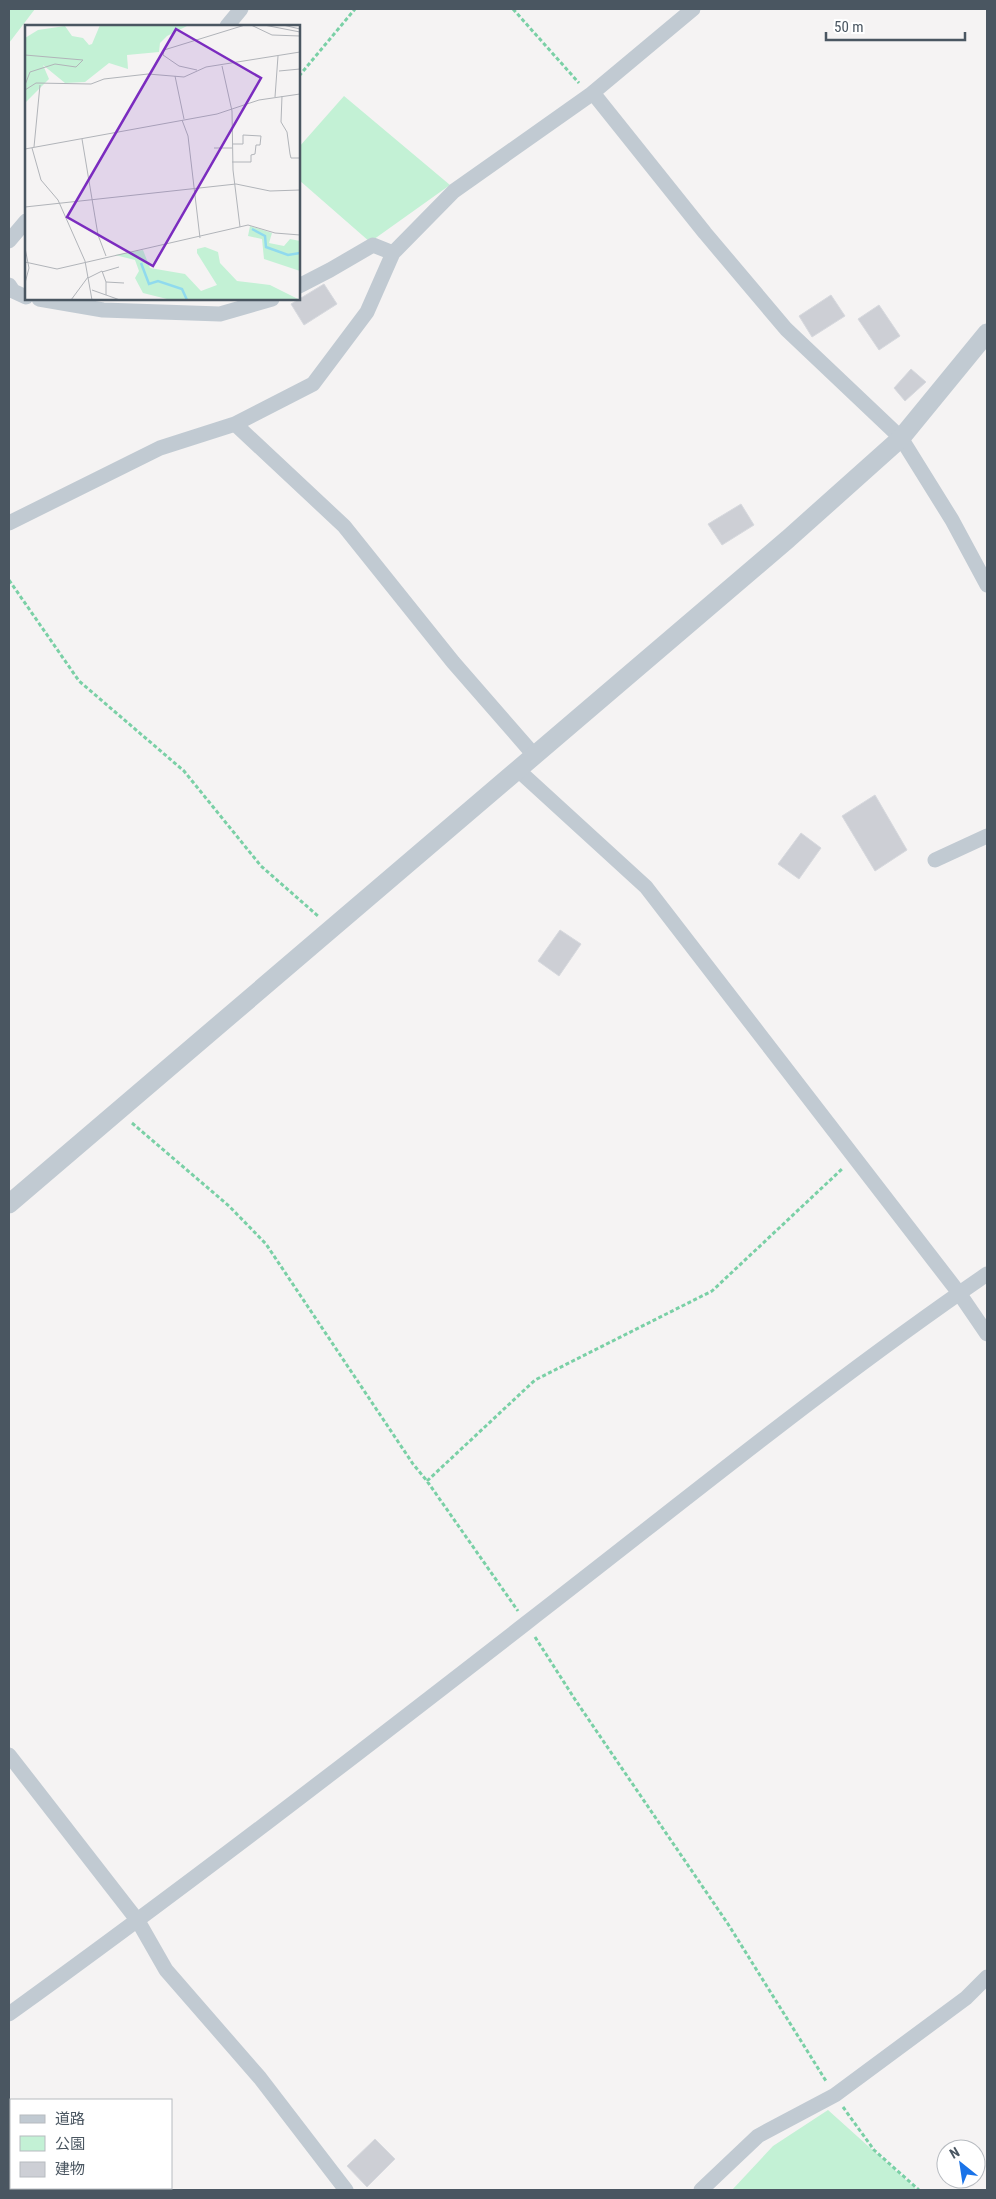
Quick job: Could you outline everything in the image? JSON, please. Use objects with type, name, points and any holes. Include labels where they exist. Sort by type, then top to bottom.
[{"type":"street","points":[[228,25],[241,9]]},
{"type":"street","points":[[9,523],[160,448],[235,424],[313,384],[367,312],[394,253],[454,191],[591,94],[693,9]]},
{"type":"street","points":[[591,94],[786,329],[901,438],[952,520],[987,585]]},
{"type":"street","points":[[9,241],[25,222]]},
{"type":"street","points":[[300,285],[373,245],[394,253]]},
{"type":"street","points":[[9,285],[13,291],[25,296]]},
{"type":"street","points":[[45,300],[103,310],[220,314],[269,300]]},
{"type":"street","points":[[9,1204],[788,540],[901,438],[987,333]]},
{"type":"street","points":[[235,424],[344,526],[453,662],[534,755]]},
{"type":"street","points":[[518,770],[646,887],[959,1294],[987,1334]]},
{"type":"street","points":[[935,860],[987,836]]},
{"type":"street","points":[[9,2014],[138,1921],[527,1623],[705,1482],[987,1274]]},
{"type":"street","points":[[9,1755],[138,1921],[166,1970],[260,2078],[346,2190]]},
{"type":"street","points":[[701,2190],[758,2136],[835,2095],[966,1998],[987,1976]]},
{"type":"path","points":[[300,75],[355,9]]},
{"type":"path","points":[[513,9],[591,94]]},
{"type":"path","points":[[9,580],[79,681],[184,771],[261,866],[332,928]]},
{"type":"path","points":[[118,1110],[229,1206],[266,1244],[413,1464],[527,1623],[576,1701],[728,1924],[835,2095],[874,2150],[919,2190]]},
{"type":"path","points":[[427,1481],[535,1380],[712,1291],[854,1158]]},
{"type":"green space","points":[[9,9],[35,9],[9,43]]},
{"type":"green space","points":[[344,96],[450,185],[370,242],[300,181],[300,146]]},
{"type":"green space","points":[[828,2110],[917,2190],[732,2190],[773,2146]]},
{"type":"building","points":[[324,284],[337,304],[304,325],[291,304]]},
{"type":"building","points":[[831,295],[845,316],[812,337],[799,316]]},
{"type":"building","points":[[879,305],[900,336],[879,350],[858,319]]},
{"type":"building","points":[[911,369],[926,382],[905,401],[894,388]]},
{"type":"building","points":[[741,504],[754,525],[722,545],[708,524]]},
{"type":"building","points":[[875,795],[907,850],[875,871],[842,816]]},
{"type":"building","points":[[801,833],[821,848],[799,879],[778,864]]},
{"type":"building","points":[[560,930],[581,944],[559,976],[538,961]]},
{"type":"building","points":[[375,2139],[395,2159],[367,2187],[347,2166]]}]
